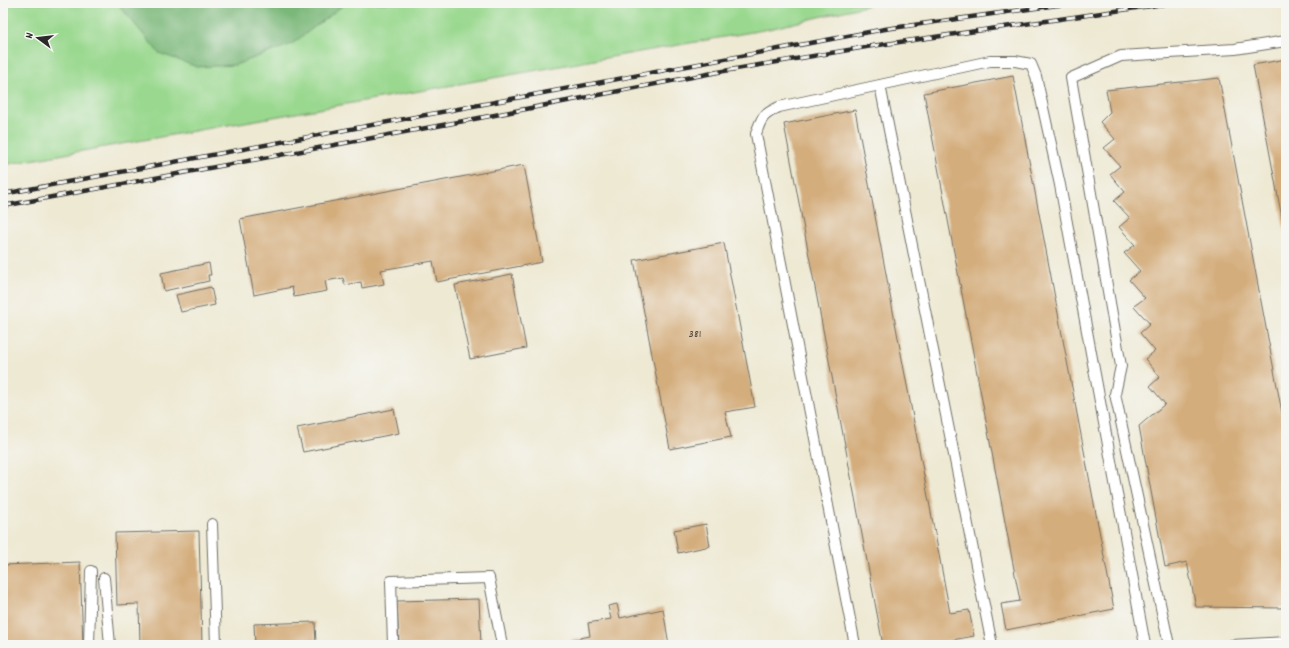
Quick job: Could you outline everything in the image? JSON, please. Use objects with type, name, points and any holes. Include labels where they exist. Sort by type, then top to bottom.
[{"type":"lane","points":[[1169,645],[1115,394],[1121,366],[1071,78],[1121,56],[1235,49],[1286,41]]},
{"type":"lane","points":[[855,645],[756,134],[760,121],[767,113],[779,107],[990,61],[1015,61],[1031,64],[1036,76],[1061,193],[1145,645]]},
{"type":"lane","points":[[880,85],[992,645]]},
{"type":"lane","points":[[212,524],[216,645]]},
{"type":"lane","points":[[89,645],[91,571]]},
{"type":"lane","points":[[104,578],[110,645]]},
{"type":"lane","points":[[393,645],[391,581],[489,578],[502,645]]},
{"type":"lane","points":[[1232,645],[1286,642]]},
{"type":"green space","points":[[3,3],[878,3],[769,29],[3,165]]},
{"type":"green space","points":[[117,3],[346,3],[292,44],[235,65],[197,67],[159,53]]},
{"type":"building","points":[[1286,59],[1286,233],[1285,234],[1253,65]]},
{"type":"building","points":[[1013,76],[1114,609],[1006,630],[1001,604],[1020,601],[924,93]]},
{"type":"building","points":[[1219,78],[1286,434],[1286,608],[1196,607],[1187,562],[1165,567],[1139,426],[1165,404],[1150,386],[1160,377],[1145,359],[1155,351],[1140,333],[1150,324],[1134,306],[1145,298],[1129,280],[1140,271],[1124,253],[1135,245],[1119,227],[1130,218],[1114,201],[1125,192],[1110,174],[1120,166],[1104,148],[1115,139],[1100,122],[1110,112],[1106,90]]},
{"type":"building","points":[[855,110],[950,613],[969,610],[974,636],[925,645],[883,645],[784,124]]},
{"type":"building","points":[[524,165],[542,262],[437,282],[433,261],[381,270],[384,284],[362,288],[361,282],[345,285],[343,278],[325,281],[327,291],[294,297],[292,287],[254,295],[240,219]]},
{"type":"building","points":[[724,243],[755,407],[725,412],[731,437],[670,449],[634,260]]},
{"type":"building","points":[[209,263],[211,275],[208,275],[209,281],[164,291],[161,273]]},
{"type":"building","points":[[512,274],[526,348],[470,359],[455,285]]},
{"type":"building","points":[[211,287],[215,305],[181,312],[176,295]]},
{"type":"building","points":[[394,409],[399,433],[303,452],[297,428]]},
{"type":"building","points":[[706,524],[710,546],[678,553],[674,530]]},
{"type":"building","points":[[199,531],[202,645],[140,645],[139,604],[117,605],[115,533]]},
{"type":"building","points":[[80,562],[83,645],[3,645],[3,565]]},
{"type":"building","points":[[479,599],[481,645],[399,645],[397,601]]},
{"type":"building","points":[[617,604],[620,618],[663,609],[669,645],[572,645],[571,640],[590,636],[588,623],[611,619],[608,606]]},
{"type":"building","points":[[315,622],[316,645],[255,645],[254,624]]},
{"type":"railway","points":[[3,194],[885,29],[1072,3]]},
{"type":"railway","points":[[3,206],[448,124],[718,72],[872,46],[1171,3]]}]
